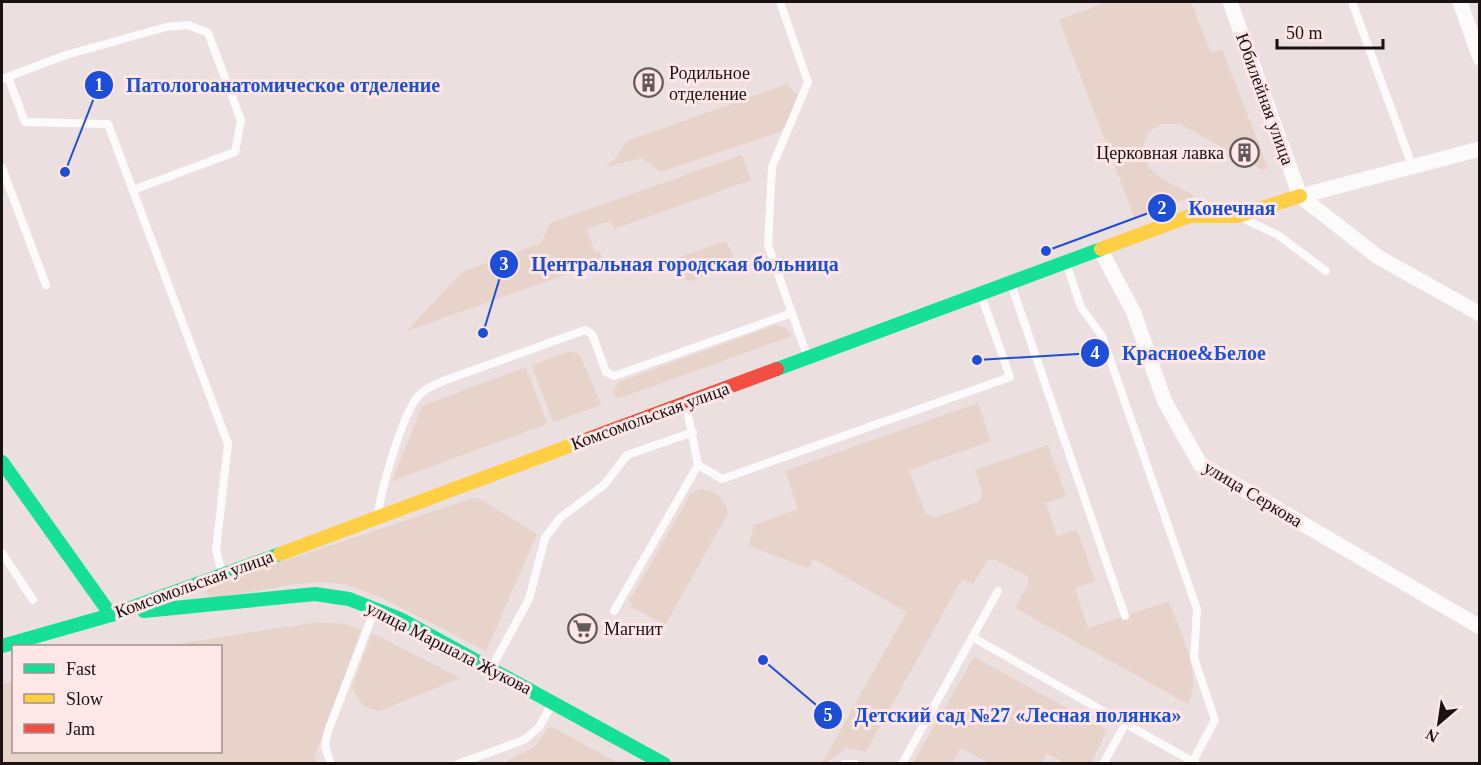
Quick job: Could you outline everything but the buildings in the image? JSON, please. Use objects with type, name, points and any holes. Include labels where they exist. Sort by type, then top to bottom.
[{"type":"street","name":"Юбилейная улица","points":[[1230,2],[1300,196]]},
{"type":"street","points":[[1460,2],[1479,58]]},
{"type":"street","points":[[1300,196],[1479,149]]},
{"type":"street","points":[[1300,196],[1378,257],[1479,314]]},
{"type":"street","name":"Комсомольская улица","points":[[2,646],[111,615],[222,575],[1190,216],[1236,216],[1300,196]]},
{"type":"street","name":"улица Серкова","points":[[1100,249],[1134,313],[1164,400],[1200,464],[1479,625]]},
{"type":"street","points":[[2,462],[111,615]]},
{"type":"street","name":"улица Маршала Жукова","points":[[111,615],[315,594],[350,599],[375,608],[553,702],[664,764]]},
{"type":"lane","points":[[1352,2],[1413,168]]},
{"type":"lane","points":[[781,5],[808,82],[772,166],[768,245],[808,358]]},
{"type":"lane","points":[[133,190],[235,152],[241,120],[208,33],[188,26],[166,27],[66,55],[5,78],[25,122],[108,124],[228,444],[216,550],[222,575]]},
{"type":"lane","points":[[2,168],[46,285]]},
{"type":"lane","points":[[1236,216],[1278,235],[1326,271]]},
{"type":"lane","points":[[972,637],[1195,762],[1215,720],[1194,658],[1197,609],[1102,336],[1082,307],[1066,262]]},
{"type":"lane","points":[[1011,282],[1125,616]]},
{"type":"lane","points":[[698,465],[722,479],[1010,377],[980,294]]},
{"type":"lane","points":[[378,517],[381,490],[410,408],[423,391],[433,386],[585,330],[592,334],[606,372],[614,376],[792,313]]},
{"type":"lane","points":[[614,610],[698,465],[686,403]]},
{"type":"lane","points":[[491,669],[529,599],[545,538],[560,518],[605,484],[627,455],[693,432]]},
{"type":"lane","points":[[2,553],[33,600]]},
{"type":"lane","points":[[902,764],[998,591]]},
{"type":"lane","points":[[331,764],[325,746],[328,731],[375,608]]},
{"type":"lane","points":[[458,764],[524,740],[539,727],[553,702]]},
{"type":"lane","points":[[1103,764],[1126,723]]},
{"type":"lane","points":[[844,764],[855,764]]},
{"type":"shaded area","points":[[1107,2],[1191,2],[1211,53],[1222,49],[1268,168],[1263,170],[1249,162],[1256,150],[1241,141],[1234,152],[1238,156],[1180,124],[1161,124],[1145,139],[1143,156],[1147,164],[1160,177],[1195,196],[1135,219],[1059,20]]},
{"type":"shaded area","points":[[787,84],[797,95],[791,115],[779,132],[660,172],[642,158],[605,167],[616,158],[627,141]]},
{"type":"shaded area","points":[[742,155],[751,180],[614,229],[611,221],[587,229],[595,253],[600,252],[603,261],[407,331],[462,272],[541,243],[550,223]]},
{"type":"shaded area","points":[[726,241],[735,260],[734,265],[691,281],[686,280],[679,262],[680,257]]},
{"type":"shaded area","points":[[776,325],[786,328],[792,336],[617,399],[613,391],[619,382]]},
{"type":"shaded area","points":[[571,351],[580,355],[601,405],[553,422],[532,365]]},
{"type":"shaded area","points":[[526,367],[547,424],[392,481],[422,406]]},
{"type":"shaded area","points":[[978,403],[991,441],[909,470],[925,513],[934,518],[978,502],[983,495],[975,470],[1048,445],[1066,496],[1046,503],[1057,536],[1077,530],[1095,581],[1075,588],[1088,628],[1169,601],[1192,666],[1192,692],[1188,704],[1015,608],[1028,585],[1028,576],[994,559],[987,561],[973,584],[962,579],[866,751],[846,748],[826,763],[822,763],[907,612],[814,559],[808,568],[749,546],[754,525],[798,509],[785,471]]},
{"type":"shaded area","points":[[700,489],[711,491],[719,496],[728,513],[665,625],[632,607],[630,600],[691,493]]},
{"type":"shaded area","points":[[473,498],[480,499],[537,534],[486,651],[382,598],[345,584],[321,582],[297,584],[213,598],[206,593],[211,585]]},
{"type":"shaded area","points":[[318,622],[345,624],[361,630],[314,759],[319,763],[2,763],[2,684],[12,682],[12,753],[222,753],[222,645],[171,645]]},
{"type":"shaded area","points":[[372,633],[460,678],[379,711],[363,706],[352,687]]},
{"type":"shaded area","points":[[974,657],[1107,730],[1091,763],[1065,763],[1047,754],[1042,763],[989,763],[961,748],[952,763],[913,763]]},
{"type":"shaded area","points":[[550,726],[619,763],[503,763],[534,747]]},
{"type":"traffic: fast","points":[[777,369],[1101,249]]},
{"type":"traffic: fast","points":[[2,462],[111,615]]},
{"type":"traffic: fast","points":[[2,646],[111,615],[280,554]]},
{"type":"traffic: fast","points":[[144,611],[315,594],[349,599],[400,619],[664,764]]},
{"type":"traffic: slow","points":[[1101,249],[1190,216],[1237,216],[1300,196]]},
{"type":"traffic: slow","points":[[280,554],[588,439]]},
{"type":"traffic: jam","points":[[588,439],[777,369]]},
{"type":"place","name":"Родильное отделение","points":[[648,83]]},
{"type":"place","name":"Церковная лавка","points":[[1245,153]]},
{"type":"place","name":"Патологоанатомическое отделение","points":[[65,172]]},
{"type":"place","name":"Конечная","points":[[1046,251]]},
{"type":"place","name":"Центральная городская больница","points":[[483,333]]},
{"type":"place","name":"Красное&Белое","points":[[977,360]]},
{"type":"place","name":"Магнит","points":[[583,629]]},
{"type":"place","name":"Детский сад №27 «Лесная полянка»","points":[[763,660]]}]
